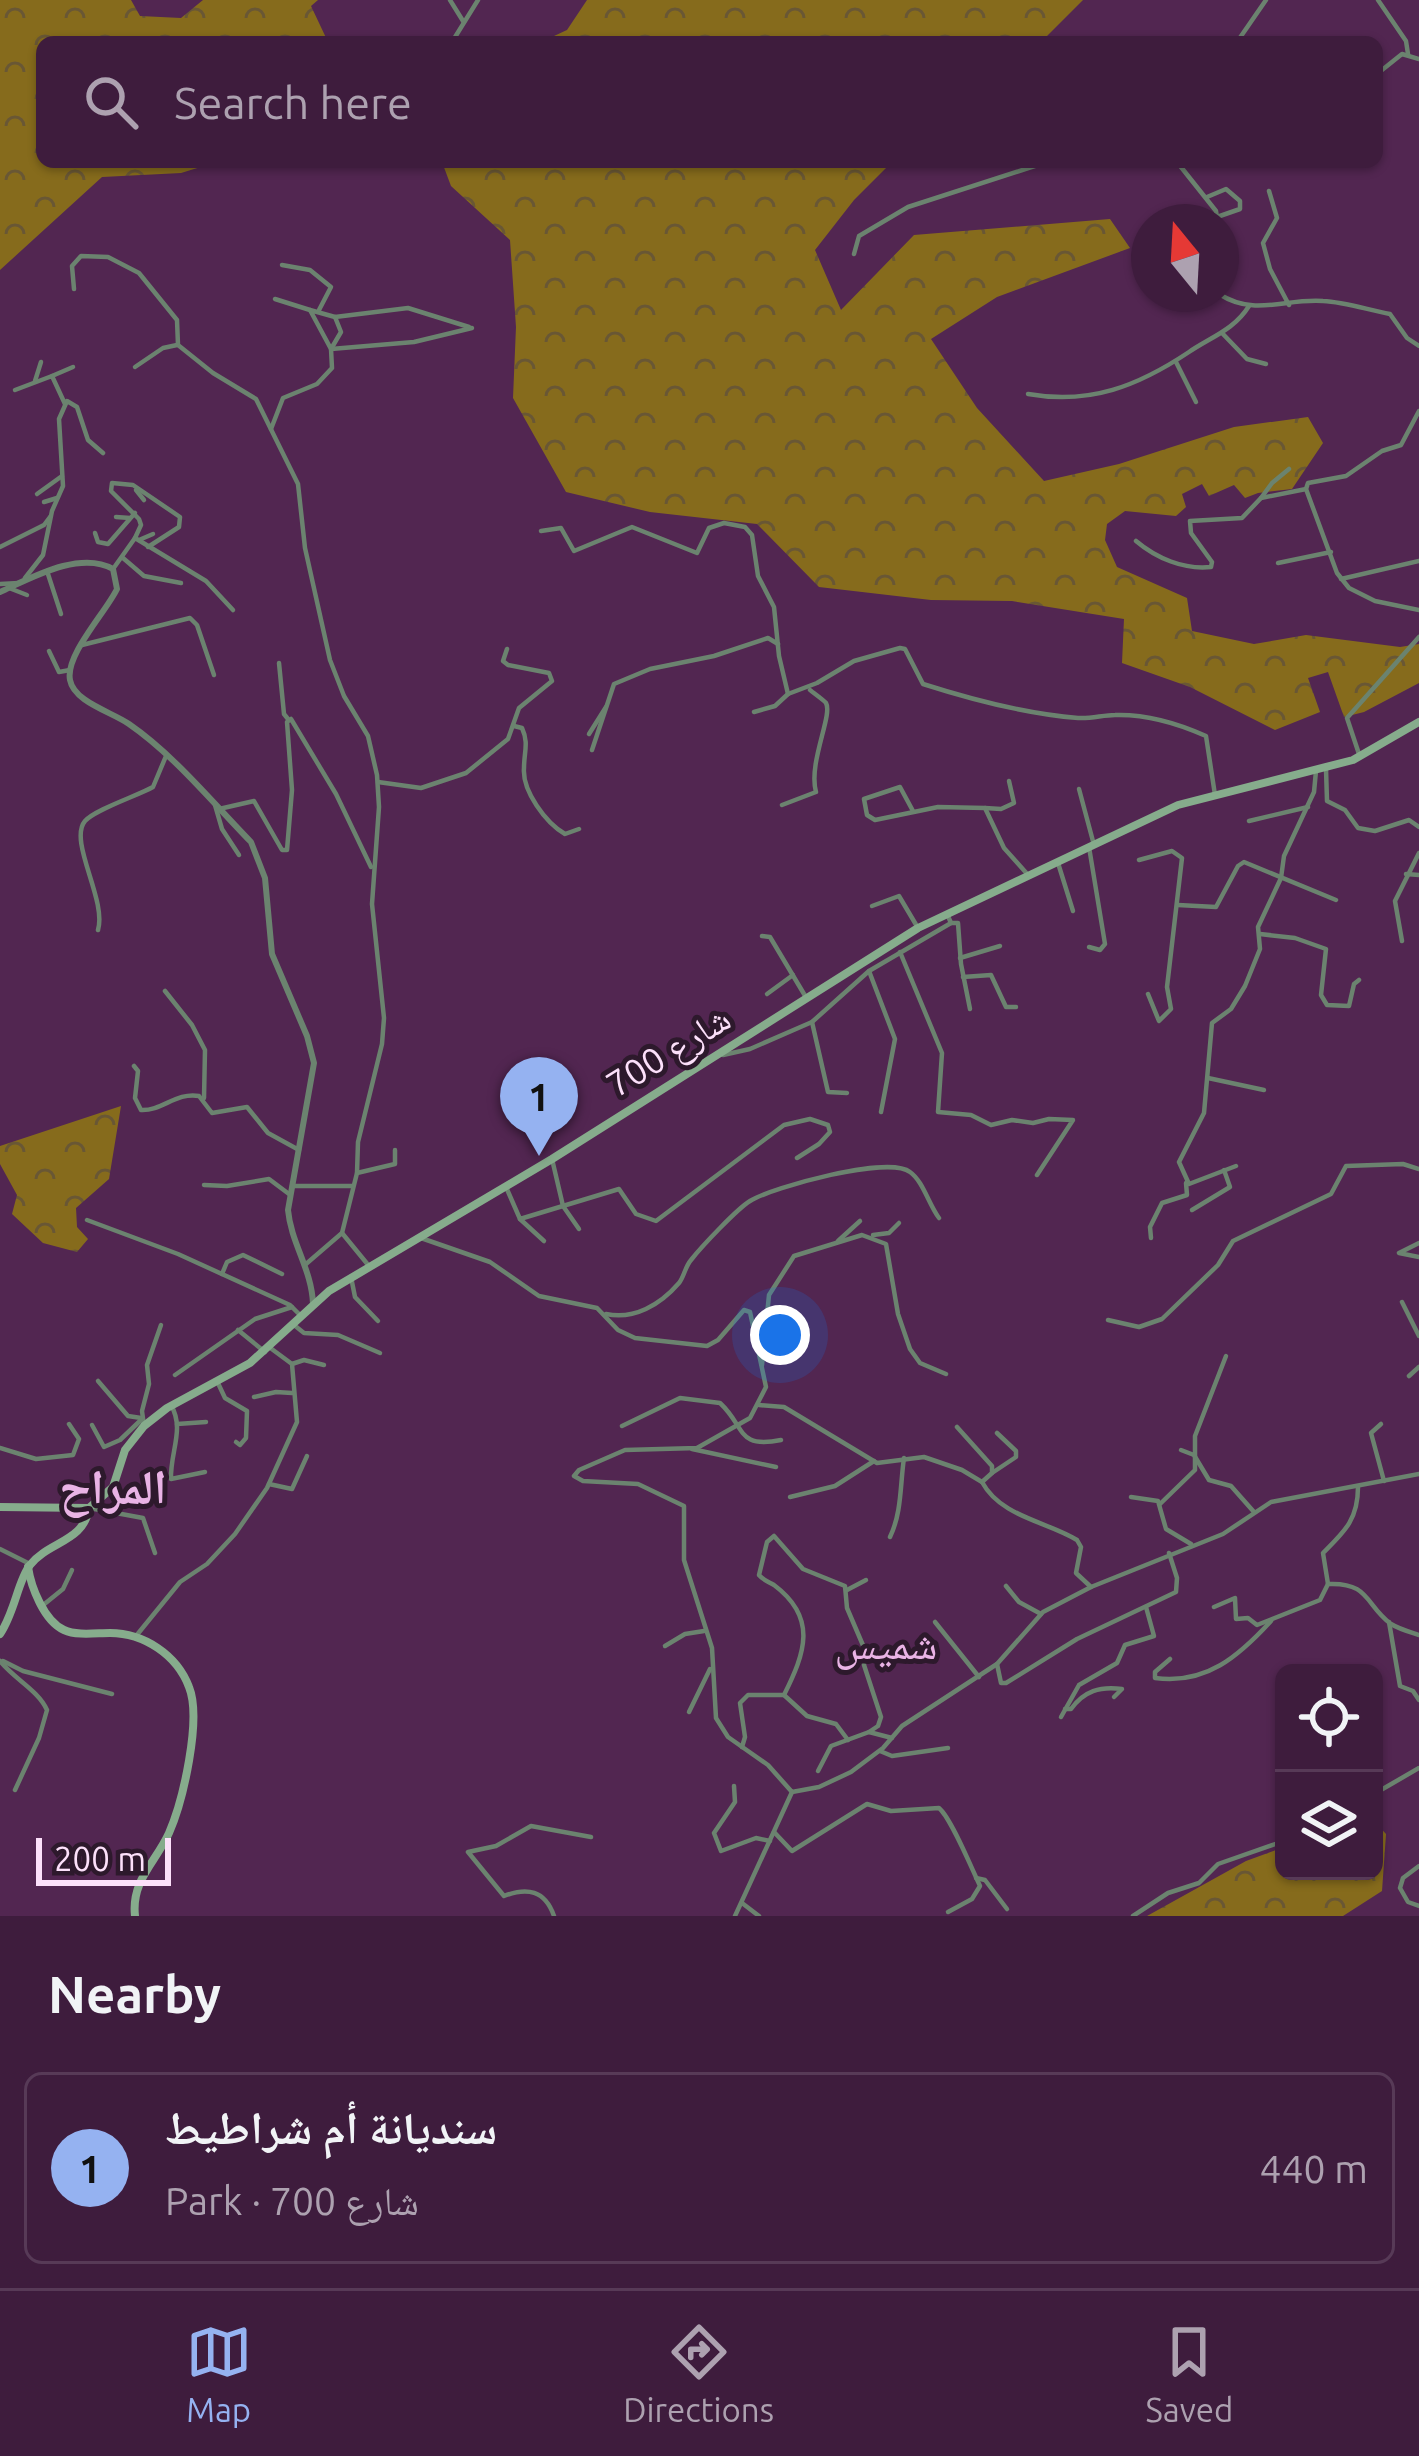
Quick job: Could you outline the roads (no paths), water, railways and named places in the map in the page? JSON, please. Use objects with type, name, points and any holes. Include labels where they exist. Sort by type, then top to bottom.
[{"type":"main road","name":"شارع 700","points":[[29,1566],[79,1532],[89,1508],[113,1486],[125,1450],[143,1421],[267,1350],[329,1291],[552,1159],[917,928],[949,918],[1178,805],[1360,757],[1419,722]]},
{"type":"main road","points":[[0,1507],[89,1508]]},
{"type":"main road","points":[[29,1566],[42,1606],[65,1631],[136,1636],[159,1649],[180,1670],[190,1691],[194,1717],[174,1819],[136,1889],[134,1916]]},
{"type":"main road","points":[[0,1634],[29,1566]]},
{"type":"street","points":[[449,0],[463,21]]},
{"type":"street","points":[[455,36],[478,0]]},
{"type":"street","points":[[1241,36],[1266,0]]},
{"type":"street","points":[[1378,0],[1406,40],[1408,54]]},
{"type":"street","points":[[1383,69],[1399,56],[1419,59]]},
{"type":"street","points":[[854,254],[859,236],[908,206],[1028,168]]},
{"type":"street","points":[[1182,168],[1209,204]]},
{"type":"street","points":[[1206,197],[1226,189],[1240,201],[1239,209]]},
{"type":"street","points":[[1269,191],[1277,218],[1264,238],[1264,254],[1288,305]]},
{"type":"street","points":[[74,289],[72,266],[81,256],[108,257],[139,274],[177,320],[178,344],[213,374],[256,399],[298,484],[309,570],[335,675],[368,736],[380,807],[372,869],[385,1022],[342,1233],[306,1264]]},
{"type":"street","points":[[282,265],[310,270],[331,287],[319,310]]},
{"type":"street","points":[[275,299],[335,317],[408,308],[472,328],[414,342],[331,349]]},
{"type":"street","points":[[1239,302],[1249,306],[1331,301],[1390,314],[1419,346]]},
{"type":"street","points":[[1028,394],[1063,400],[1098,396],[1176,362],[1222,333],[1249,306]]},
{"type":"street","points":[[271,428],[283,398],[317,384],[332,368],[331,349],[310,310]]},
{"type":"street","points":[[331,349],[340,332],[335,317]]},
{"type":"street","points":[[1222,333],[1247,358],[1266,364]]},
{"type":"street","points":[[135,367],[178,344]]},
{"type":"street","points":[[35,381],[41,362]]},
{"type":"street","points":[[1176,362],[1196,402]]},
{"type":"street","points":[[14,390],[74,367]]},
{"type":"street","points":[[20,583],[43,555],[62,476],[59,419],[65,404],[52,376]]},
{"type":"street","points":[[65,404],[75,404],[88,440],[103,453]]},
{"type":"street","points":[[1419,412],[1401,445],[1382,451],[1346,476],[1308,483],[1306,489],[1341,579],[1349,588],[1375,602],[1419,610]]},
{"type":"street","points":[[1136,541],[1161,558],[1211,567],[1190,521],[1242,518],[1289,469]]},
{"type":"street","points":[[37,494],[62,476]]},
{"type":"street","points":[[113,569],[137,539],[141,525],[110,487],[119,482],[133,484],[180,517],[179,527],[148,547]]},
{"type":"street","points":[[133,484],[144,500]]},
{"type":"street","points":[[1262,498],[1306,489]]},
{"type":"street","points":[[44,502],[57,498]]},
{"type":"street","points":[[116,517],[133,516]]},
{"type":"street","points":[[95,533],[98,542],[108,544],[133,516]]},
{"type":"street","points":[[0,547],[44,525],[50,517]]},
{"type":"street","points":[[541,531],[561,528],[574,551],[632,527],[697,553],[709,528],[724,523],[744,526],[752,535],[758,576],[774,607],[788,694]]},
{"type":"street","points":[[137,539],[152,534]]},
{"type":"street","points":[[137,539],[206,581],[233,610]]},
{"type":"street","points":[[1278,563],[1331,552]]},
{"type":"street","points":[[123,558],[144,576],[181,583]]},
{"type":"street","points":[[1341,579],[1419,561]]},
{"type":"street","points":[[3,588],[96,562],[113,569]]},
{"type":"street","points":[[113,569],[114,596],[70,670],[72,686],[166,755],[260,857],[270,946],[311,1048],[313,1072],[290,1190],[289,1225],[313,1285],[313,1304]]},
{"type":"street","points":[[47,572],[61,614]]},
{"type":"street","points":[[3,588],[27,595]]},
{"type":"street","points":[[82,645],[190,618],[197,625],[214,675]]},
{"type":"street","points":[[592,750],[614,684],[650,669],[714,656],[770,637],[778,644]]},
{"type":"street","points":[[1360,757],[1347,718],[1419,637]]},
{"type":"street","points":[[377,782],[421,788],[466,772],[508,739],[519,708],[548,686],[551,676],[508,665],[503,661],[507,649]]},
{"type":"street","points":[[754,712],[775,706],[788,694],[854,661],[905,649],[923,684],[944,691],[1079,718],[1113,714],[1161,719],[1206,736],[1215,795]]},
{"type":"street","points":[[49,651],[59,672],[70,670]]},
{"type":"street","points":[[217,807],[254,801],[282,850],[287,850],[292,790],[279,663]]},
{"type":"street","points":[[782,805],[816,792],[814,754],[828,711],[825,702],[808,688]]},
{"type":"street","points":[[589,734],[606,707]]},
{"type":"street","points":[[288,719],[324,771],[372,869]]},
{"type":"street","points":[[514,726],[522,728],[527,741],[522,774],[541,810],[565,834],[579,829]]},
{"type":"street","points":[[98,930],[100,915],[80,845],[82,827],[91,817],[153,787],[166,755]]},
{"type":"street","points":[[1151,1238],[1150,1227],[1162,1203],[1187,1195],[1179,1162],[1204,1113],[1212,1023],[1231,1009],[1245,986],[1260,949],[1258,927],[1321,770]]},
{"type":"street","points":[[1321,770],[1327,801],[1342,807],[1358,828],[1375,831],[1409,820],[1419,827]]},
{"type":"street","points":[[913,812],[900,787],[864,799],[866,813],[873,820],[913,812],[938,807],[1001,809],[1014,803],[1009,781]]},
{"type":"street","points":[[1079,789],[1106,944],[1100,950],[1089,947]]},
{"type":"street","points":[[217,807],[222,829],[239,855]]},
{"type":"street","points":[[1249,821],[1308,807]]},
{"type":"street","points":[[985,808],[1004,848],[1029,876]]},
{"type":"street","points":[[1139,860],[1172,851],[1179,854],[1167,987],[1171,1009],[1159,1021],[1148,994]]},
{"type":"street","points":[[1402,941],[1394,909],[1419,853]]},
{"type":"street","points":[[1178,904],[1216,907],[1242,862],[1336,900]]},
{"type":"street","points":[[1058,863],[1073,911]]},
{"type":"street","points":[[1406,874],[1419,875]]},
{"type":"street","points":[[872,906],[899,896],[917,928]]},
{"type":"street","points":[[712,1056],[750,1049],[812,1022],[869,971],[949,918],[958,923],[970,1009]]},
{"type":"street","points":[[1260,934],[1295,938],[1326,949],[1321,995],[1327,1005],[1351,1004],[1359,980]]},
{"type":"street","points":[[762,936],[770,937],[807,999]]},
{"type":"street","points":[[960,958],[1000,946]]},
{"type":"street","points":[[900,952],[942,1053],[939,1114],[975,1116],[991,1125],[1012,1120],[1073,1120],[1036,1174]]},
{"type":"street","points":[[869,971],[895,1039],[881,1112]]},
{"type":"street","points":[[767,994],[793,975]]},
{"type":"street","points":[[963,977],[992,975],[1006,1007],[1016,1007]]},
{"type":"street","points":[[166,991],[205,1050],[205,1104]]},
{"type":"street","points":[[812,1022],[828,1092],[847,1093]]},
{"type":"street","points":[[134,1066],[138,1071],[135,1098],[141,1110],[186,1094],[199,1096],[212,1113],[249,1108],[261,1127],[299,1150]]},
{"type":"street","points":[[1208,1078],[1264,1090]]},
{"type":"street","points":[[520,1219],[619,1189],[636,1214],[656,1221],[784,1125],[810,1119],[828,1125],[830,1132],[824,1140],[797,1157]]},
{"type":"street","points":[[357,1173],[393,1166],[395,1150]]},
{"type":"street","points":[[552,1159],[563,1206],[580,1229]]},
{"type":"street","points":[[606,1314],[628,1316],[653,1304],[680,1282],[691,1260],[747,1203],[835,1174],[882,1164],[905,1168],[914,1174],[939,1218]]},
{"type":"street","points":[[1108,1320],[1139,1327],[1162,1319],[1218,1265],[1233,1241],[1331,1194],[1346,1166],[1403,1164],[1419,1169]]},
{"type":"street","points":[[1186,1183],[1236,1166]]},
{"type":"street","points":[[1192,1210],[1230,1187],[1224,1170]]},
{"type":"street","points":[[204,1186],[269,1179],[290,1190],[352,1186]]},
{"type":"street","points":[[506,1187],[520,1219],[544,1241]]},
{"type":"street","points":[[87,1220],[222,1274],[302,1316]]},
{"type":"street","points":[[837,1242],[860,1220]]},
{"type":"street","points":[[762,1365],[766,1309],[780,1274],[802,1251],[889,1233],[899,1222]]},
{"type":"street","points":[[342,1233],[370,1266]]},
{"type":"street","points":[[868,1235],[887,1248],[898,1314],[913,1354],[920,1363],[946,1374]]},
{"type":"street","points":[[416,1237],[490,1262],[539,1295],[592,1306],[606,1314],[618,1330],[635,1338],[706,1346],[747,1310],[766,1388],[750,1418],[692,1449]]},
{"type":"street","points":[[1419,1243],[1399,1253],[1419,1258]]},
{"type":"street","points":[[222,1274],[227,1262],[243,1255],[282,1274]]},
{"type":"street","points":[[351,1277],[355,1297],[378,1322]]},
{"type":"street","points":[[313,1285],[329,1291]]},
{"type":"street","points":[[1402,1302],[1419,1336]]},
{"type":"street","points":[[175,1375],[261,1316],[292,1307]]},
{"type":"street","points":[[92,1425],[104,1447],[143,1421],[149,1384],[146,1365],[161,1325]]},
{"type":"street","points":[[294,1325],[304,1333],[338,1335],[380,1353]]},
{"type":"street","points":[[238,1330],[292,1364],[304,1360],[324,1365]]},
{"type":"street","points":[[1226,1355],[1195,1436],[1197,1459],[1209,1480],[1231,1486],[1254,1512]]},
{"type":"street","points":[[136,1636],[180,1582],[207,1564],[235,1534],[269,1484],[297,1422],[292,1364]]},
{"type":"street","points":[[1409,1376],[1419,1367]]},
{"type":"street","points":[[217,1381],[223,1396],[247,1411],[247,1438],[240,1445],[236,1442]]},
{"type":"street","points":[[98,1382],[122,1410],[143,1421]]},
{"type":"street","points":[[254,1397],[292,1393]]},
{"type":"street","points":[[622,1426],[680,1397],[720,1403],[745,1438],[758,1444],[781,1440]]},
{"type":"street","points":[[759,1405],[784,1408],[874,1461],[924,1457],[962,1470],[982,1482],[1002,1505],[1077,1540],[1081,1547],[1076,1574],[1091,1587]]},
{"type":"street","points":[[170,1406],[178,1426],[170,1455],[172,1480],[205,1472]]},
{"type":"street","points":[[178,1426],[206,1422]]},
{"type":"street","points":[[0,1448],[36,1459],[70,1456],[77,1451],[79,1439],[68,1424]]},
{"type":"street","points":[[1381,1424],[1371,1433],[1384,1481]]},
{"type":"street","points":[[956,1427],[990,1462],[992,1473]]},
{"type":"street","points":[[982,1482],[1016,1456],[997,1433]]},
{"type":"street","points":[[776,1467],[692,1449],[625,1450],[574,1476],[583,1481],[638,1484],[684,1506],[684,1560],[713,1664],[716,1718],[741,1748],[768,1765],[792,1792]]},
{"type":"street","points":[[1181,1450],[1197,1459]]},
{"type":"street","points":[[269,1484],[292,1489],[307,1456]]},
{"type":"street","points":[[890,1538],[901,1505],[898,1486],[904,1458]]},
{"type":"street","points":[[1160,1504],[1188,1480],[1197,1459]]},
{"type":"street","points":[[790,1497],[835,1486],[874,1461]]},
{"type":"street","points":[[735,1916],[792,1792],[843,1776],[880,1751],[904,1724],[997,1664],[1041,1614],[1168,1553],[1223,1534],[1288,1496],[1419,1474]]},
{"type":"street","points":[[1214,1606],[1233,1597],[1238,1602],[1238,1619],[1248,1618],[1257,1625],[1320,1600],[1328,1584],[1323,1553],[1347,1530],[1356,1511],[1358,1487]]},
{"type":"street","points":[[1131,1497],[1154,1499],[1160,1504],[1166,1529],[1191,1544]]},
{"type":"street","points":[[89,1508],[143,1518],[155,1553]]},
{"type":"street","points":[[784,1695],[800,1666],[805,1629],[794,1605],[760,1578],[769,1539],[778,1537],[802,1569],[843,1582],[881,1717],[869,1732],[831,1746],[818,1771]]},
{"type":"street","points":[[0,1549],[29,1566]]},
{"type":"street","points":[[997,1664],[1001,1683],[1006,1683],[1077,1639],[1176,1592],[1177,1578],[1168,1553]]},
{"type":"street","points":[[42,1606],[63,1589],[72,1570]]},
{"type":"street","points":[[847,1590],[866,1580]]},
{"type":"street","points":[[1328,1584],[1365,1593],[1389,1622],[1419,1635]]},
{"type":"street","points":[[1006,1586],[1019,1602],[1041,1614]]},
{"type":"street","points":[[1114,1697],[1121,1688],[1096,1689],[1063,1713],[1084,1680],[1118,1662],[1124,1646],[1154,1636],[1145,1605]]},
{"type":"street","points":[[1170,1659],[1155,1672],[1155,1678],[1206,1674],[1232,1661],[1273,1620]]},
{"type":"street","points":[[935,1622],[979,1677]]},
{"type":"street","points":[[1389,1622],[1399,1683],[1419,1700]]},
{"type":"street","points":[[665,1646],[689,1632],[706,1631]]},
{"type":"street","points":[[0,1661],[112,1694]]},
{"type":"street","points":[[0,1661],[47,1710],[15,1790]]},
{"type":"street","points":[[689,1712],[713,1664]]},
{"type":"street","points":[[741,1748],[746,1738],[739,1708],[743,1698],[784,1695],[807,1716],[836,1724],[848,1740]]},
{"type":"street","points":[[869,1732],[892,1738]]},
{"type":"street","points":[[880,1751],[896,1756],[948,1748]]},
{"type":"street","points":[[1383,1789],[1419,1768]]},
{"type":"street","points":[[734,1786],[735,1802],[714,1833],[721,1851],[756,1838],[770,1841]]},
{"type":"street","points":[[774,1832],[792,1851],[867,1804],[890,1811],[936,1807],[950,1816],[959,1847],[980,1888],[948,1912]]},
{"type":"street","points":[[554,1916],[544,1898],[531,1890],[504,1896],[467,1852],[496,1846],[531,1826],[591,1837]]},
{"type":"street","points":[[1133,1916],[1168,1893],[1198,1883],[1218,1864],[1275,1844]]},
{"type":"street","points":[[1419,1866],[1403,1878],[1400,1888],[1408,1902],[1419,1906]]},
{"type":"street","points":[[976,1878],[986,1880],[1006,1909]]},
{"type":"street","points":[[742,1903],[759,1916]]},
{"type":"place","name":"سنديانة أم شراطيط","points":[[539,1156]]},
{"type":"district","name":"المراح","points":[[113,1487]]},
{"type":"district","name":"شميس","points":[[886,1644]]}]
